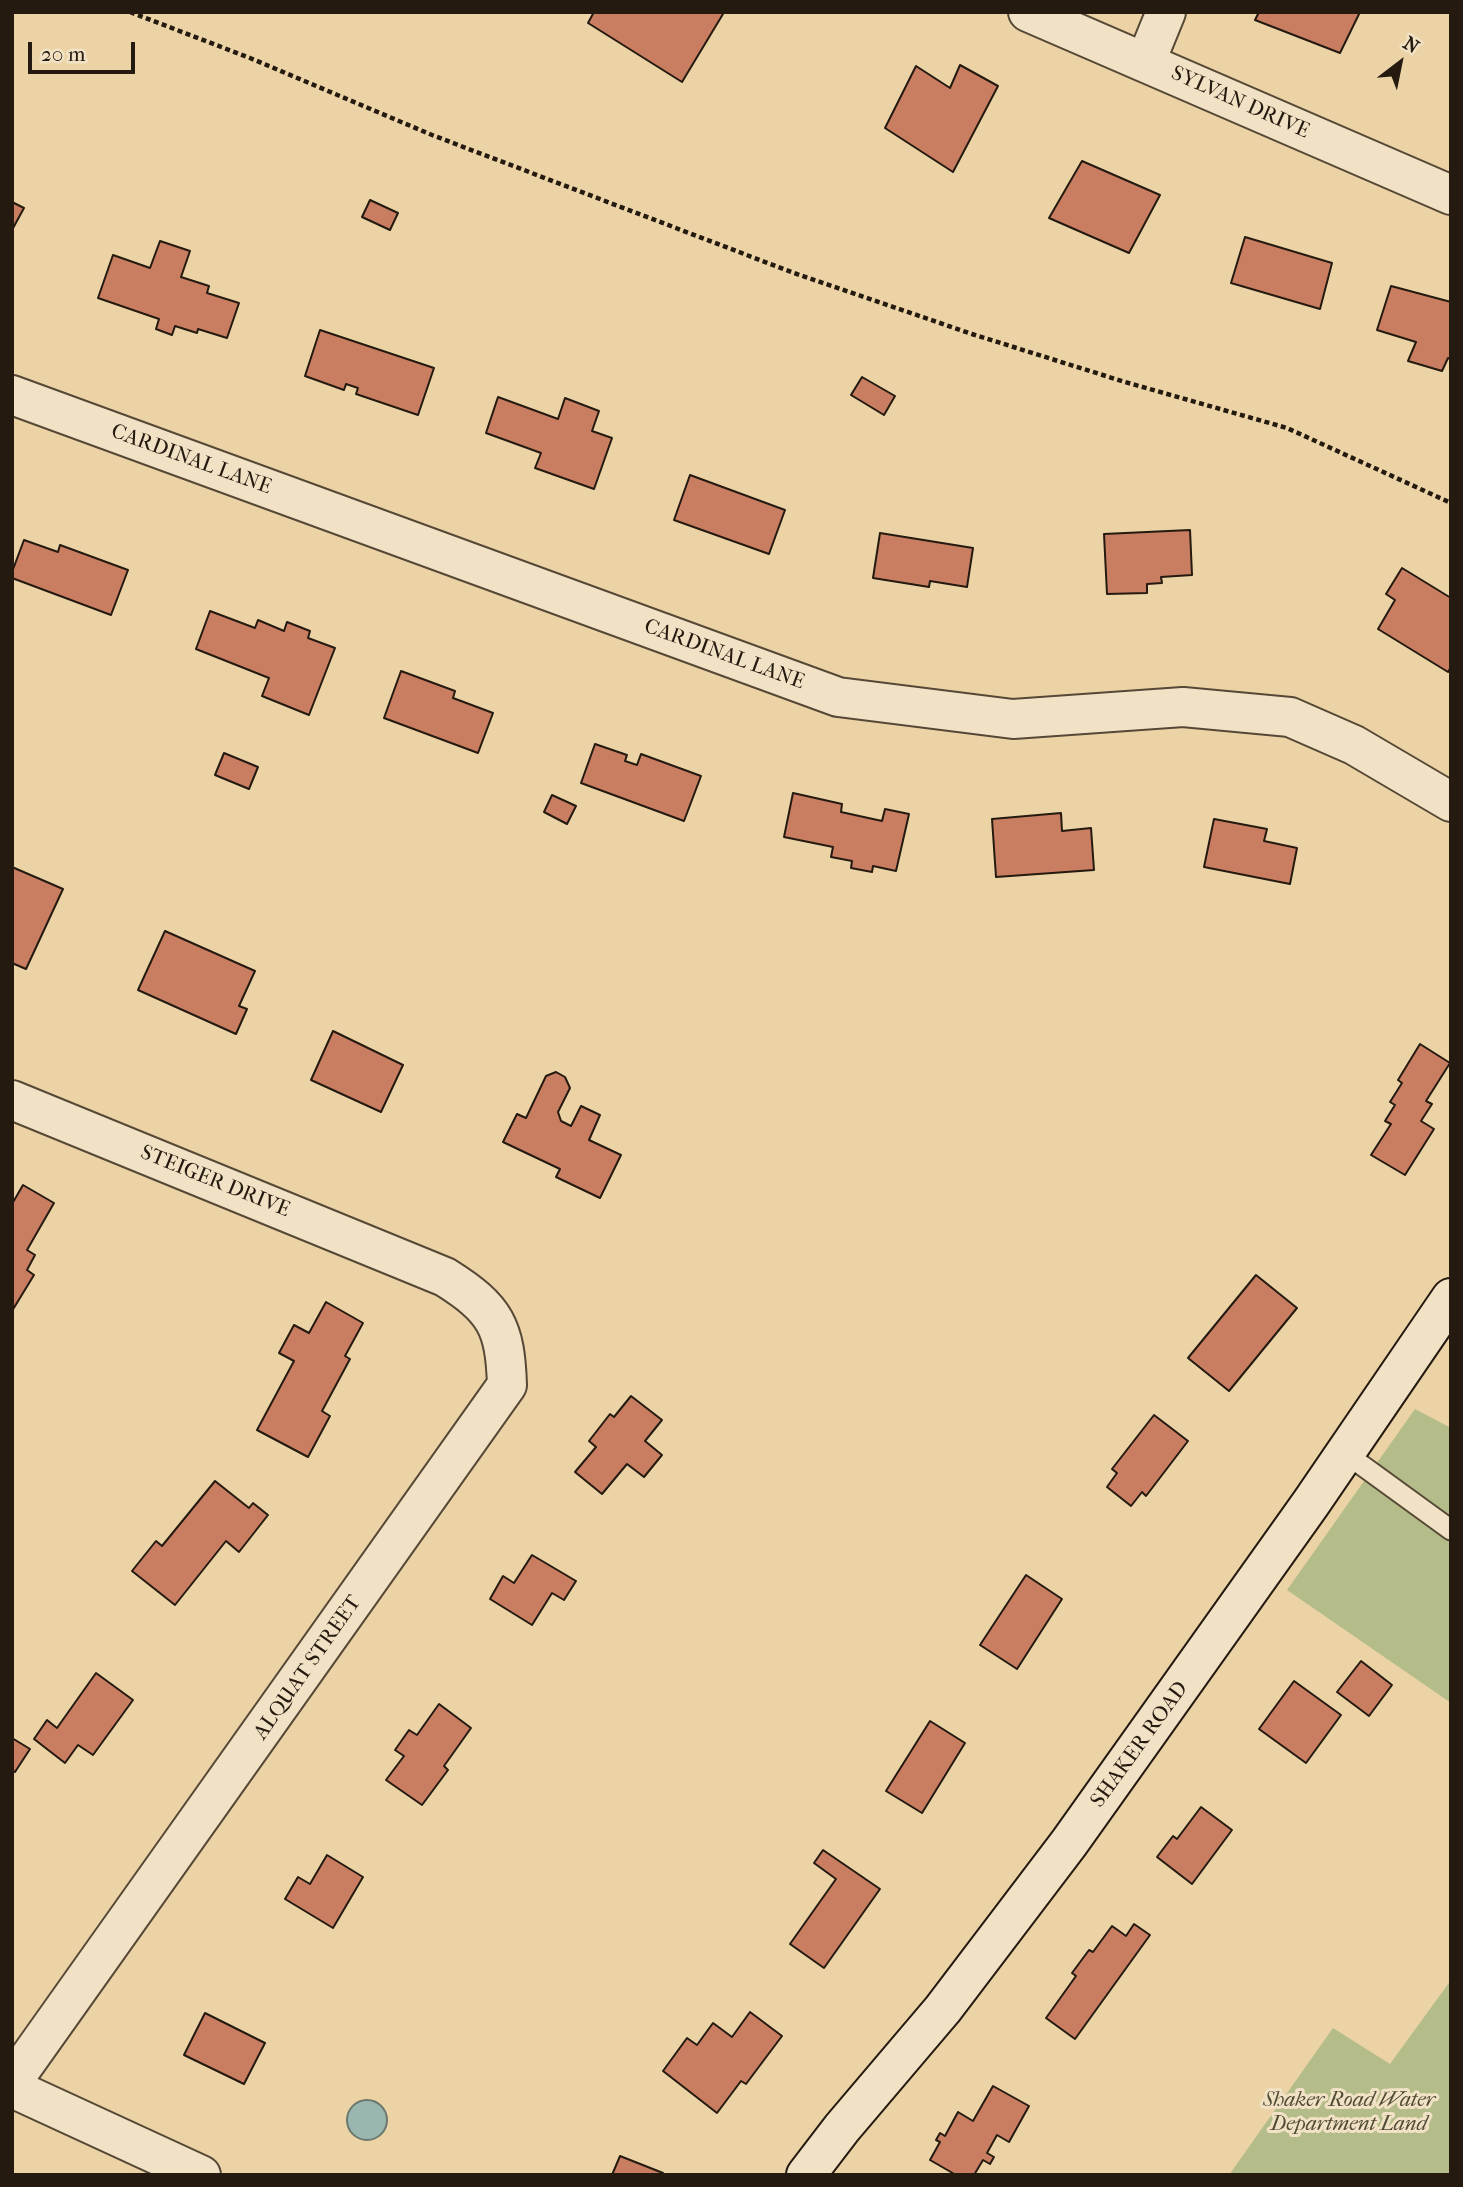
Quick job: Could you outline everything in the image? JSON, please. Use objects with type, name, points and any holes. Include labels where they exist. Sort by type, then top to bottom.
[{"type":"street","name":"SYLVAN DRIVE","points":[[1028,12],[1451,195]]},
{"type":"street","points":[[1146,61],[1166,12]]},
{"type":"street","name":"CARDINAL LANE","points":[[12,395],[838,697],[1013,719],[1183,707],[1290,718],[1354,745],[1451,802]]},
{"type":"street","name":"STEIGER DRIVE","points":[[12,1100],[418,1264]]},
{"type":"street","name":"ALQUAT STREET","points":[[12,2082],[507,1385],[503,1338],[495,1319],[482,1304],[458,1285],[418,1264]]},
{"type":"street","name":"SHAKER ROAD","points":[[806,2175],[842,2128],[943,2009],[1014,1916],[1183,1685],[1451,1298]]},
{"type":"street","points":[[12,2088],[201,2175]]},
{"type":"lane","points":[[1345,1453],[1451,1530]]},
{"type":"path","points":[[130,12],[250,58],[432,135],[794,273],[1125,382],[1287,428],[1451,503]]},
{"type":"green space","points":[[1415,1409],[1451,1428],[1451,1703],[1287,1590]]},
{"type":"green space","name":"Shaker Road Water Department Land","points":[[1451,1980],[1451,2175],[1229,2175],[1333,2028],[1390,2064]]},
{"type":"water","points":[[367,2100],[381,2106],[387,2120],[381,2134],[367,2140],[353,2134],[347,2120],[353,2106]]},
{"type":"building","points":[[594,12],[723,14],[682,82],[588,23]]},
{"type":"building","points":[[1259,12],[1360,12],[1340,53],[1255,20]]},
{"type":"building","points":[[960,65],[998,86],[953,172],[885,128],[916,66],[950,88]]},
{"type":"building","points":[[1082,161],[1160,195],[1129,253],[1049,218]]},
{"type":"building","points":[[370,200],[398,213],[390,230],[362,217]]},
{"type":"building","points":[[12,202],[24,208],[12,230]]},
{"type":"building","points":[[1245,237],[1332,263],[1320,309],[1231,283]]},
{"type":"building","points":[[160,241],[190,251],[181,277],[209,286],[207,293],[239,303],[227,338],[198,329],[197,333],[175,326],[172,335],[156,329],[159,319],[98,298],[113,255],[150,268]]},
{"type":"building","points":[[1391,286],[1451,302],[1451,359],[1448,358],[1442,371],[1408,361],[1416,342],[1377,330]]},
{"type":"building","points":[[320,330],[434,368],[418,415],[356,394],[358,388],[346,384],[344,390],[305,376]]},
{"type":"building","points":[[862,377],[895,396],[884,415],[851,395]]},
{"type":"building","points":[[498,397],[558,419],[565,398],[599,411],[592,431],[612,438],[594,489],[535,468],[541,453],[486,433]]},
{"type":"building","points":[[690,475],[785,510],[769,554],[674,520]]},
{"type":"building","points":[[1190,530],[1192,575],[1161,577],[1162,583],[1147,584],[1147,593],[1107,594],[1104,534]]},
{"type":"building","points":[[880,533],[973,548],[967,587],[930,581],[929,587],[873,578]]},
{"type":"building","points":[[24,540],[58,552],[60,545],[128,570],[111,615],[12,578]]},
{"type":"building","points":[[1402,568],[1451,598],[1451,667],[1448,672],[1378,629],[1395,600],[1386,594]]},
{"type":"building","points":[[210,611],[255,628],[258,620],[284,631],[287,622],[310,631],[308,638],[335,648],[309,715],[262,696],[269,678],[196,649]]},
{"type":"building","points":[[401,671],[455,691],[453,698],[493,713],[478,753],[384,718]]},
{"type":"building","points":[[595,744],[627,755],[625,761],[637,765],[641,754],[701,776],[684,821],[581,783]]},
{"type":"building","points":[[224,753],[258,767],[249,789],[215,775]]},
{"type":"building","points":[[793,793],[842,804],[841,812],[882,821],[885,809],[909,814],[896,871],[873,866],[872,872],[851,868],[852,861],[831,857],[833,847],[784,837]]},
{"type":"building","points":[[552,795],[576,806],[567,824],[544,812]]},
{"type":"building","points":[[1061,813],[1062,831],[1091,828],[1094,870],[996,877],[992,819]]},
{"type":"building","points":[[1214,819],[1267,829],[1264,841],[1297,848],[1290,884],[1204,867]]},
{"type":"building","points":[[12,867],[63,889],[26,969],[12,963]]},
{"type":"building","points":[[165,931],[255,971],[239,1006],[247,1009],[236,1034],[138,990]]},
{"type":"building","points":[[333,1031],[403,1065],[381,1112],[311,1080]]},
{"type":"building","points":[[1420,1044],[1450,1063],[1426,1101],[1432,1104],[1421,1121],[1434,1129],[1405,1175],[1371,1155],[1391,1124],[1385,1121],[1395,1105],[1390,1102],[1402,1083],[1398,1080]]},
{"type":"building","points":[[556,1072],[565,1077],[570,1088],[558,1112],[561,1121],[571,1126],[581,1106],[600,1115],[589,1140],[621,1155],[600,1198],[556,1177],[560,1169],[503,1142],[517,1114],[526,1118],[546,1076]]},
{"type":"building","points":[[23,1185],[54,1203],[27,1250],[35,1255],[27,1270],[34,1275],[12,1311],[12,1204]]},
{"type":"building","points":[[1256,1275],[1297,1308],[1229,1391],[1188,1358]]},
{"type":"building","points":[[326,1302],[363,1323],[345,1356],[350,1359],[322,1411],[330,1416],[308,1457],[257,1430],[294,1361],[279,1353],[294,1325],[309,1333]]},
{"type":"building","points":[[631,1396],[662,1420],[645,1441],[662,1455],[644,1477],[627,1464],[602,1494],[575,1472],[596,1447],[589,1441],[610,1414],[614,1417]]},
{"type":"building","points":[[1154,1415],[1188,1441],[1146,1496],[1142,1492],[1131,1506],[1107,1487],[1117,1473],[1112,1469]]},
{"type":"building","points":[[215,1481],[249,1508],[253,1503],[268,1515],[239,1552],[226,1541],[175,1605],[132,1571],[156,1541],[162,1546]]},
{"type":"building","points":[[532,1555],[576,1581],[564,1600],[552,1593],[532,1625],[490,1599],[503,1576],[514,1583]]},
{"type":"building","points":[[1026,1575],[1062,1599],[1017,1669],[980,1645]]},
{"type":"building","points":[[1361,1661],[1392,1685],[1369,1716],[1337,1692]]},
{"type":"building","points":[[96,1673],[133,1700],[93,1755],[78,1745],[65,1763],[34,1739],[47,1720],[57,1728]]},
{"type":"building","points":[[1294,1681],[1341,1715],[1306,1763],[1259,1729]]},
{"type":"building","points":[[439,1704],[471,1728],[444,1766],[448,1770],[422,1805],[386,1780],[404,1756],[395,1750],[409,1730],[417,1735]]},
{"type":"building","points":[[930,1721],[965,1743],[922,1813],[886,1791]]},
{"type":"building","points":[[12,1738],[30,1749],[15,1772],[12,1770]]},
{"type":"building","points":[[1201,1807],[1232,1830],[1192,1884],[1157,1857],[1173,1836],[1177,1839]]},
{"type":"building","points":[[823,1850],[880,1889],[824,1968],[790,1944],[836,1879],[814,1863]]},
{"type":"building","points":[[327,1855],[363,1877],[333,1928],[285,1899],[298,1877],[310,1884]]},
{"type":"building","points":[[1134,1924],[1150,1935],[1075,2039],[1046,2018],[1076,1976],[1072,1973],[1089,1950],[1093,1952],[1112,1926],[1126,1936]]},
{"type":"building","points":[[750,2012],[782,2036],[746,2084],[741,2081],[717,2113],[663,2071],[687,2038],[697,2045],[713,2023],[732,2037]]},
{"type":"building","points":[[205,2013],[265,2043],[244,2084],[184,2055]]},
{"type":"building","points":[[993,2086],[1029,2106],[1009,2142],[997,2135],[987,2153],[994,2157],[990,2164],[983,2160],[974,2175],[956,2175],[930,2160],[940,2142],[936,2140],[940,2133],[945,2136],[958,2112],[973,2121]]},
{"type":"building","points":[[620,2156],[663,2173],[612,2175]]}]
